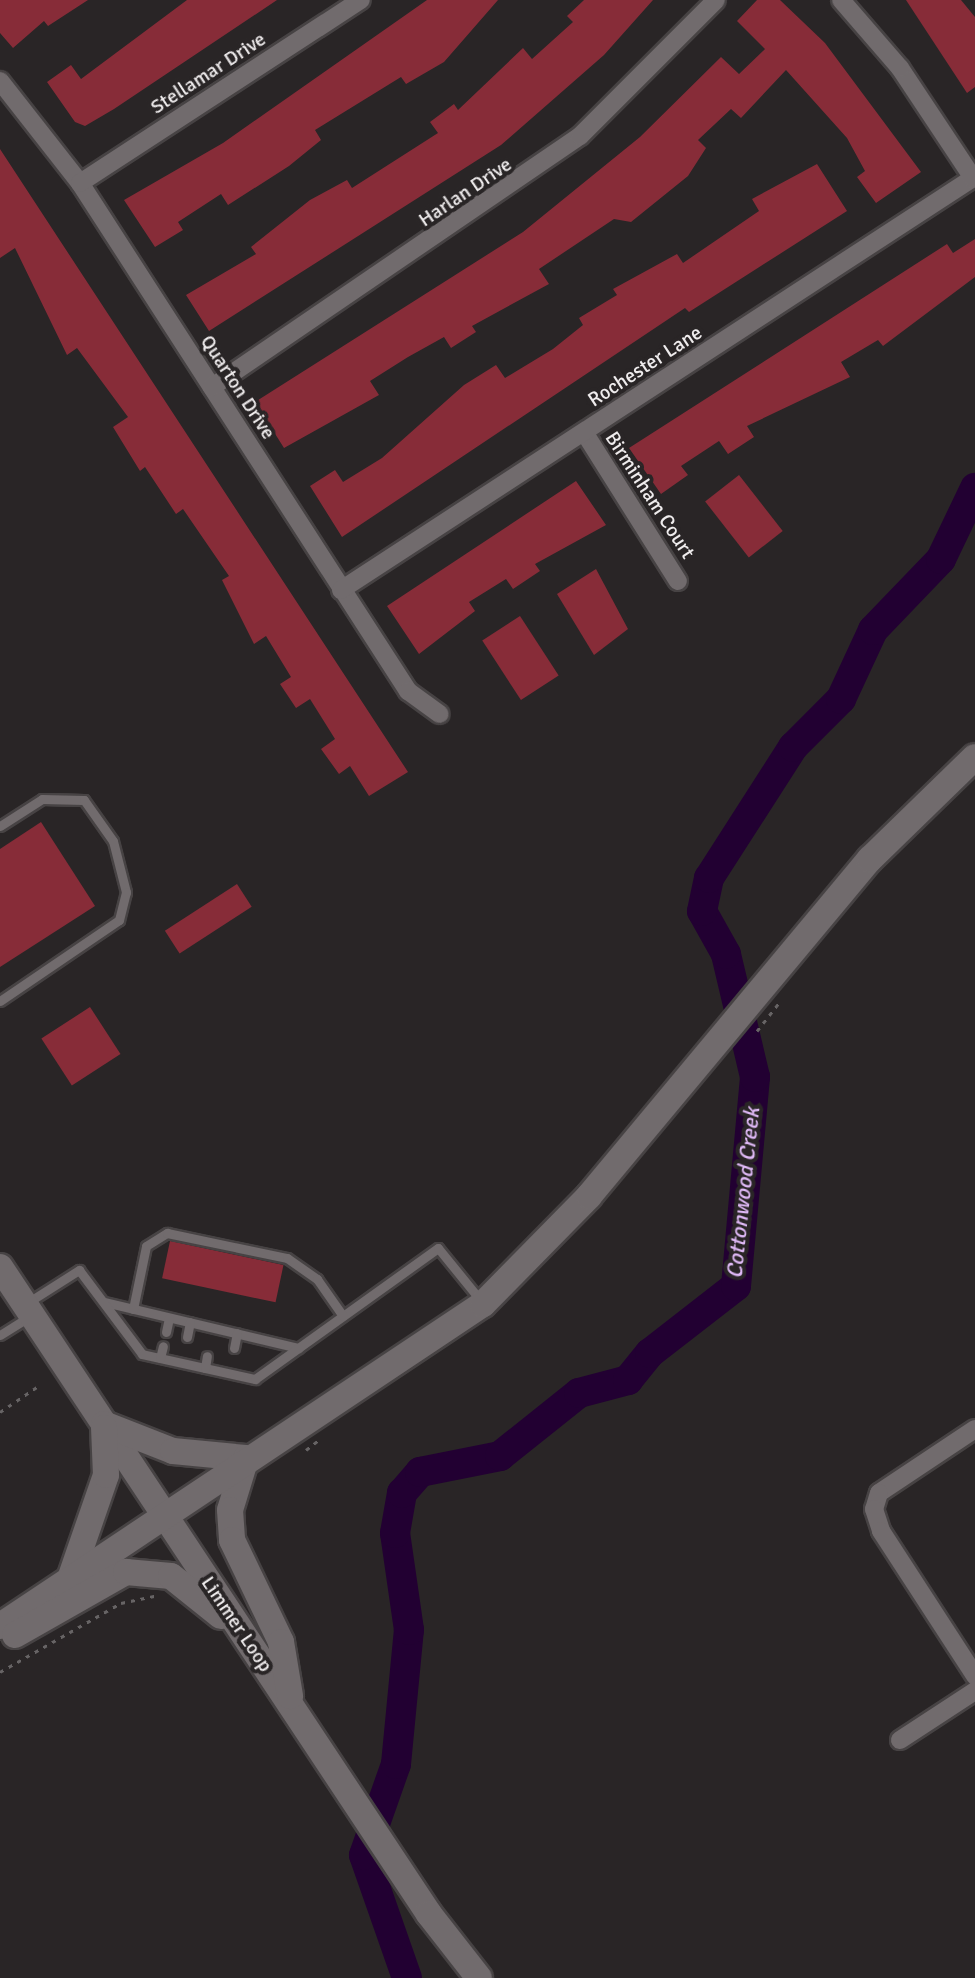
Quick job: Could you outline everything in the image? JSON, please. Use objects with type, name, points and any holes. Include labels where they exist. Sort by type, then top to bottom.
[{"type":"main road","points":[[0,1626],[246,1458],[483,1304],[547,1245],[766,988],[870,859],[975,757]]},
{"type":"main road","name":"Limmer Loop","points":[[0,1267],[429,1914],[479,1978]]},
{"type":"main road","points":[[70,1579],[106,1475],[103,1424],[173,1451],[246,1458]]},
{"type":"main road","points":[[246,1458],[230,1510],[232,1540],[281,1642],[292,1705]]},
{"type":"main road","points":[[0,1644],[115,1577],[140,1571],[180,1582],[245,1636]]},
{"type":"street","name":"Stellamar Drive","points":[[80,183],[361,0]]},
{"type":"street","name":"Harlan Drive","points":[[212,387],[580,136],[716,0]]},
{"type":"street","points":[[841,0],[900,68],[973,178]]},
{"type":"street","name":"Quarton Drive","points":[[0,81],[80,183],[408,691],[440,714]]},
{"type":"street","name":"Rochester Lane","points":[[341,590],[973,178]]},
{"type":"street","name":"Birminham Court","points":[[584,432],[678,581]]},
{"type":"street","points":[[975,1429],[879,1493],[874,1509],[881,1531],[975,1676]]},
{"type":"street","points":[[900,1740],[975,1691]]},
{"type":"lane","points":[[0,826],[42,799],[84,800],[113,841],[126,892],[119,920],[0,1001]]},
{"type":"lane","points":[[133,1309],[146,1246],[167,1233],[287,1258],[317,1279],[343,1316]]},
{"type":"lane","points":[[0,1335],[79,1270],[142,1354],[255,1379],[438,1248],[483,1304]]},
{"type":"lane","points":[[104,1302],[299,1348]]},
{"type":"lane","points":[[166,1332],[169,1318]]},
{"type":"lane","points":[[187,1337],[190,1322]]},
{"type":"lane","points":[[210,1342],[212,1328]]},
{"type":"lane","points":[[234,1348],[237,1333]]},
{"type":"lane","points":[[160,1358],[163,1346]]},
{"type":"lane","points":[[182,1363],[184,1351]]},
{"type":"lane","points":[[205,1368],[207,1356]]},
{"type":"lane","points":[[228,1373],[231,1362]]},
{"type":"path","points":[[0,1412],[37,1387]]},
{"type":"path","points":[[0,1672],[121,1603],[150,1601],[158,1584]]},
{"type":"building","points":[[0,0],[88,0],[48,26],[44,21],[13,48],[0,33]]},
{"type":"building","points":[[187,0],[277,0],[114,109],[85,126],[75,122],[47,82],[71,65],[81,79]]},
{"type":"building","points":[[427,0],[498,0],[444,62],[406,84],[401,77],[315,130],[321,140],[289,166],[228,205],[221,194],[178,222],[183,230],[155,247],[124,200],[223,143]]},
{"type":"building","points":[[584,0],[653,0],[604,55],[501,145],[209,331],[186,295],[256,254],[251,247],[310,200],[347,180],[352,188],[438,133],[430,122],[454,104],[458,110],[523,48],[532,59],[573,22],[567,16]]},
{"type":"building","points":[[757,0],[780,0],[825,43],[921,172],[876,203],[857,177],[865,171],[847,138],[786,70],[741,118],[731,109],[698,140],[706,148],[688,176],[631,222],[614,219],[539,269],[549,284],[472,326],[476,332],[451,348],[444,337],[408,357],[370,381],[379,395],[284,448],[255,402],[523,232],[640,137],[721,57],[739,74],[765,49],[737,21]]},
{"type":"building","points":[[906,0],[961,0],[975,17],[975,87],[967,93]]},
{"type":"building","points":[[0,149],[408,772],[369,796],[350,766],[339,774],[321,749],[335,739],[310,699],[296,708],[280,684],[291,677],[266,636],[254,644],[222,580],[229,576],[183,509],[176,514],[145,467],[140,471],[113,427],[128,417],[77,348],[67,355],[15,248],[0,258]]},
{"type":"building","points":[[817,164],[847,211],[689,312],[685,308],[342,537],[310,486],[335,470],[343,482],[382,458],[464,385],[496,365],[505,378],[553,349],[583,325],[579,318],[617,295],[613,289],[677,254],[683,263],[759,211],[752,199]]},
{"type":"building","points":[[975,239],[975,277],[883,346],[878,340],[841,362],[850,377],[747,426],[754,437],[728,454],[719,441],[681,466],[688,475],[661,494],[629,448],[947,244],[953,253]]},
{"type":"building","points":[[739,475],[783,531],[749,557],[705,501]]},
{"type":"building","points":[[576,481],[606,525],[535,564],[540,571],[513,589],[506,579],[469,602],[475,611],[419,654],[387,606]]},
{"type":"building","points":[[596,569],[628,629],[594,655],[557,594]]},
{"type":"building","points":[[520,616],[559,676],[521,700],[482,641]]},
{"type":"building","points":[[41,822],[95,906],[0,967],[0,849]]},
{"type":"building","points":[[237,884],[252,907],[180,953],[165,931]]},
{"type":"building","points":[[90,1007],[120,1054],[72,1086],[41,1039]]},
{"type":"building","points":[[170,1241],[283,1265],[276,1302],[162,1278]]},
{"type":"waterway","name":"Cottonwood Creek","points":[[407,1978],[364,1855],[396,1764],[409,1630],[395,1533],[402,1493],[420,1472],[500,1456],[579,1393],[628,1380],[650,1353],[736,1286],[755,1077],[726,954],[702,911],[709,878],[793,747],[841,699],[873,630],[941,559],[975,488]]}]
